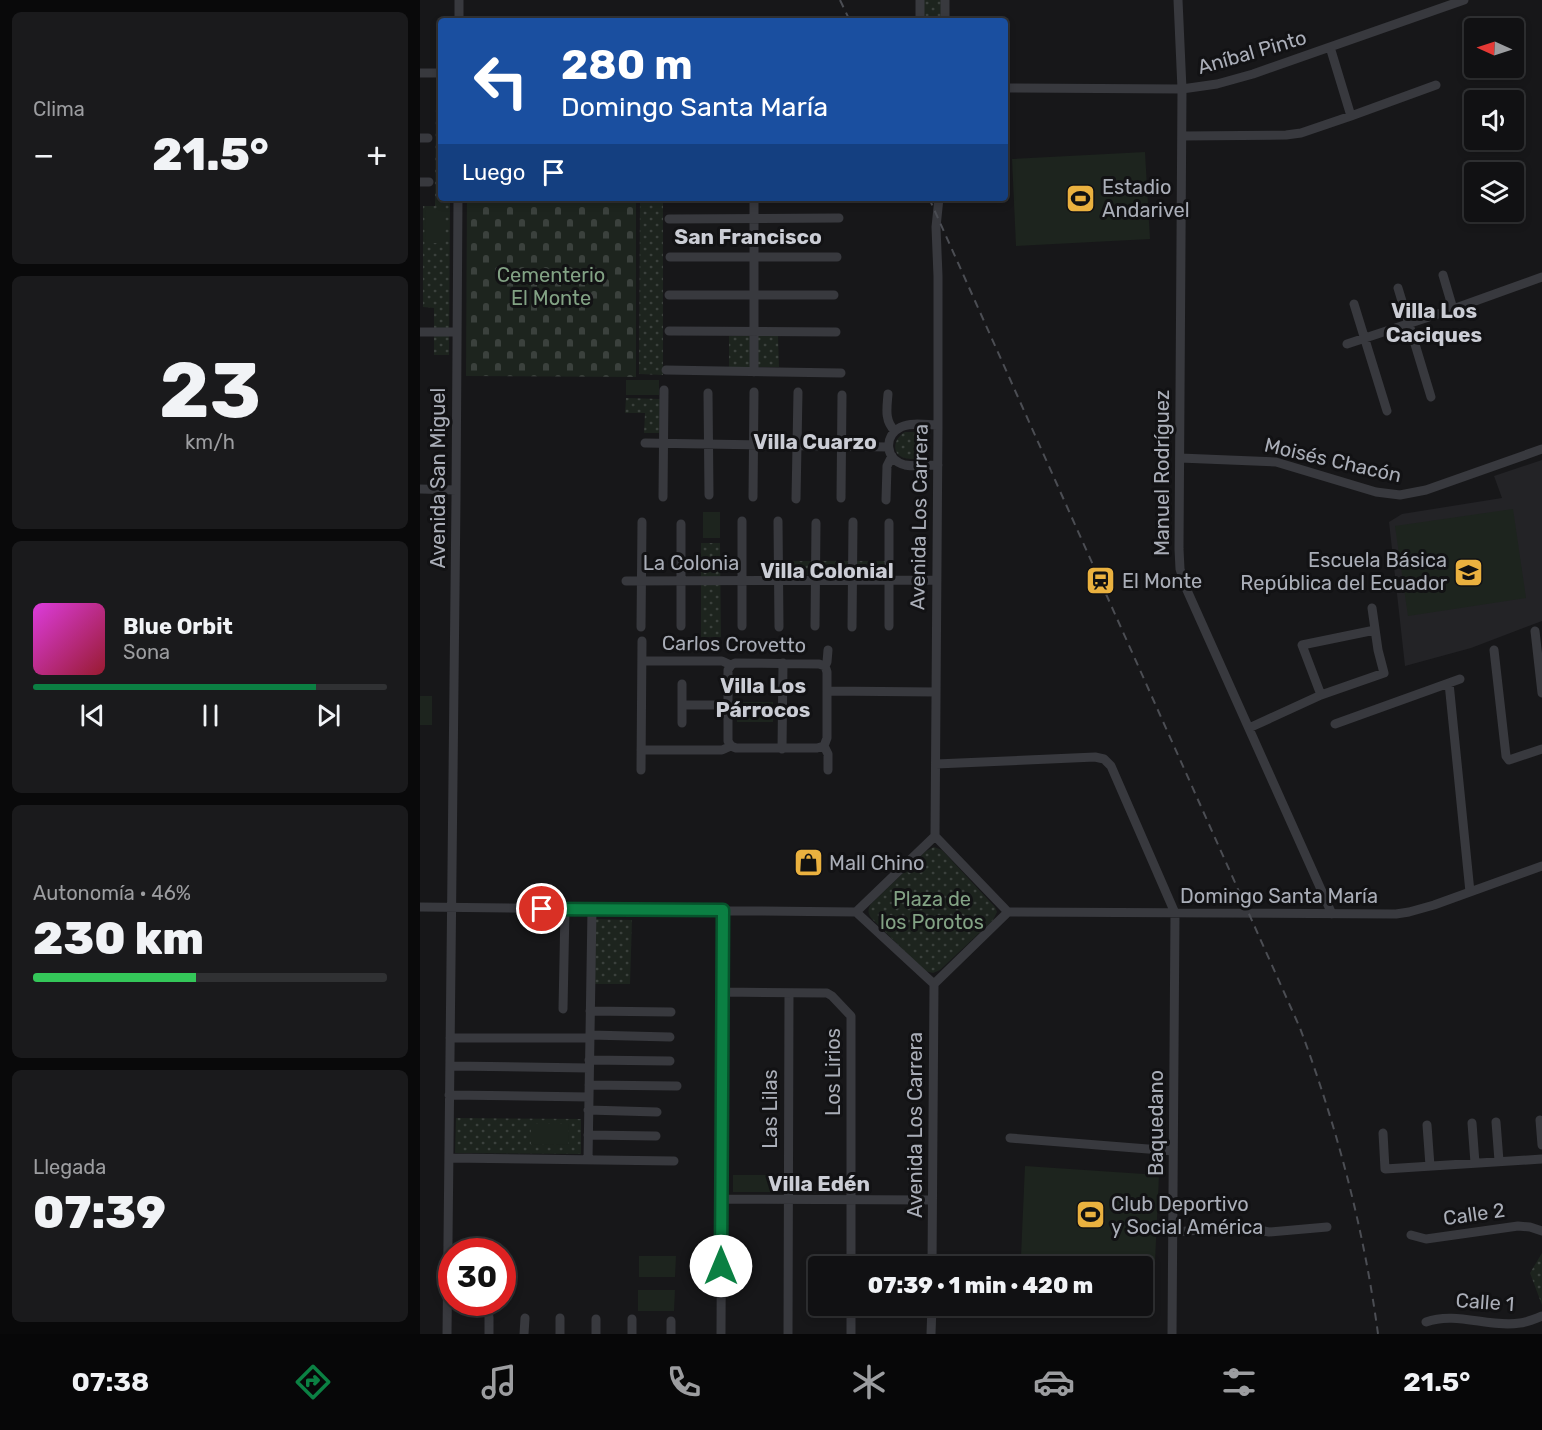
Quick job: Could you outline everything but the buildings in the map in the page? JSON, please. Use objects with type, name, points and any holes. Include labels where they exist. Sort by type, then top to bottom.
[{"type":"street","points":[[459,0],[459,18]]},
{"type":"street","points":[[920,0],[920,18]]},
{"type":"street","points":[[945,0],[945,18]]},
{"type":"street","name":"Manuel Rodríguez","points":[[1178,0],[1182,89],[1180,569],[1186,588],[1332,914]]},
{"type":"street","name":"Aníbal Pinto","points":[[1008,88],[1182,89],[1217,84],[1464,0]]},
{"type":"street","points":[[1330,47],[1351,116]]},
{"type":"street","points":[[420,73],[438,73]]},
{"type":"street","points":[[1182,136],[1301,133],[1436,85]]},
{"type":"street","name":"Avenida San Miguel","points":[[448,1238],[458,201]]},
{"type":"street","points":[[754,201],[754,372]]},
{"type":"street","name":"Avenida Los Carrera","points":[[936,836],[938,286],[936,227],[939,201]]},
{"type":"street","points":[[669,219],[839,218]]},
{"type":"street","points":[[670,256],[837,257]]},
{"type":"street","points":[[1443,275],[1454,309]]},
{"type":"street","points":[[1347,344],[1542,277]]},
{"type":"street","points":[[1398,288],[1431,397]]},
{"type":"street","points":[[669,295],[834,295]]},
{"type":"street","points":[[1354,304],[1387,411]]},
{"type":"street","points":[[669,331],[836,332]]},
{"type":"street","points":[[420,332],[457,332]]},
{"type":"street","points":[[666,370],[841,373]]},
{"type":"street","points":[[663,497],[664,390]]},
{"type":"street","points":[[753,497],[754,392]]},
{"type":"street","points":[[796,498],[798,392]]},
{"type":"street","points":[[708,393],[709,495]]},
{"type":"street","points":[[888,394],[888,421],[895,431]]},
{"type":"street","points":[[840,498],[843,395]]},
{"type":"street","points":[[886,500],[890,438],[895,431],[907,425],[938,425]]},
{"type":"street","points":[[645,443],[842,446],[890,451]]},
{"type":"street","name":"Moisés Chacón","points":[[1180,458],[1276,462],[1376,492],[1400,495],[1426,490],[1542,449]]},
{"type":"street","points":[[890,451],[896,460],[905,465],[938,465]]},
{"type":"street","points":[[420,489],[456,490]]},
{"type":"street","points":[[741,626],[742,521]]},
{"type":"street","points":[[778,521],[779,627]]},
{"type":"street","points":[[641,627],[642,522]]},
{"type":"street","points":[[852,627],[854,522]]},
{"type":"street","points":[[815,626],[816,523]]},
{"type":"street","points":[[888,626],[889,523]]},
{"type":"street","points":[[681,524],[681,626]]},
{"type":"street","name":"La Colonia","points":[[626,581],[937,580]]},
{"type":"street","points":[[1249,728],[1321,694],[1384,673],[1372,608]]},
{"type":"street","points":[[1321,694],[1302,645],[1375,630]]},
{"type":"street","points":[[1535,631],[1542,693]]},
{"type":"street","points":[[641,770],[642,641]]},
{"type":"street","points":[[828,650],[825,666],[827,669],[827,738],[824,746],[828,754],[828,770]]},
{"type":"street","points":[[1494,650],[1506,756],[1509,760],[1542,749]]},
{"type":"street","name":"Carlos Crovetto","points":[[642,661],[722,661],[731,665],[735,663],[819,663],[825,666]]},
{"type":"street","points":[[782,748],[783,663]]},
{"type":"street","points":[[731,665],[728,670],[728,741],[731,746],[736,748],[817,748],[824,746]]},
{"type":"street","points":[[1335,724],[1460,679]]},
{"type":"street","points":[[1449,683],[1470,892]]},
{"type":"street","points":[[682,684],[682,723]]},
{"type":"street","points":[[827,691],[936,692]]},
{"type":"street","points":[[682,705],[728,705]]},
{"type":"street","points":[[641,750],[722,750],[731,746]]},
{"type":"street","points":[[936,764],[1095,757],[1104,759],[1111,766],[1175,913]]},
{"type":"street","points":[[420,907],[856,912],[934,984],[1008,912],[936,836],[856,912]]},
{"type":"street","name":"Domingo Santa María","points":[[1008,912],[1383,914],[1409,912],[1542,866]]},
{"type":"street","points":[[563,1009],[565,909]]},
{"type":"street","points":[[588,1160],[592,909]]},
{"type":"street","points":[[721,1334],[723,910]]},
{"type":"street","name":"Baquedano","points":[[1172,1334],[1175,913]]},
{"type":"street","name":"Avenida Los Carrera","points":[[932,1256],[934,984]]},
{"type":"street","name":"Los Lirios","points":[[722,992],[829,993],[851,1016],[851,1256]]},
{"type":"street","name":"Las Lilas","points":[[788,1334],[789,993]]},
{"type":"street","points":[[590,1011],[671,1012]]},
{"type":"street","points":[[450,1038],[670,1036]]},
{"type":"street","points":[[450,1066],[670,1061]]},
{"type":"street","points":[[589,1085],[677,1086]]},
{"type":"street","points":[[450,1095],[589,1096]]},
{"type":"street","points":[[588,1110],[657,1112]]},
{"type":"street","points":[[1540,1120],[1542,1145]]},
{"type":"street","points":[[1496,1122],[1499,1161]]},
{"type":"street","points":[[1472,1123],[1475,1163]]},
{"type":"street","points":[[1427,1125],[1430,1166]]},
{"type":"street","points":[[1383,1133],[1385,1169],[1542,1158]]},
{"type":"street","points":[[588,1135],[656,1136]]},
{"type":"street","points":[[1010,1138],[1173,1151]]},
{"type":"street","points":[[449,1158],[674,1161]]},
{"type":"street","points":[[722,1199],[933,1200]]},
{"type":"street","points":[[1173,1232],[1243,1227],[1269,1232],[1327,1227]]},
{"type":"street","name":"Calle 2","points":[[1411,1235],[1426,1239],[1518,1227],[1530,1227],[1542,1231]]},
{"type":"street","name":"Avenida San Miguel","points":[[447,1316],[447,1334]]},
{"type":"street","points":[[851,1316],[851,1334]]},
{"type":"street","points":[[932,1316],[932,1334]]},
{"type":"street","name":"Calle 1","points":[[1426,1322],[1437,1318],[1449,1318],[1511,1324],[1526,1322],[1542,1316]]},
{"type":"street","points":[[489,1317],[489,1334]]},
{"type":"street","points":[[524,1334],[525,1318]]},
{"type":"street","points":[[560,1318],[560,1334]]},
{"type":"street","points":[[596,1319],[596,1334]]},
{"type":"street","points":[[632,1319],[632,1334]]},
{"type":"street","points":[[671,1321],[671,1334]]},
{"type":"shaded area","name":"Escuela Básica República del Ecuador","points":[[1542,460],[1542,621],[1471,648],[1405,666],[1389,522],[1402,514],[1502,498],[1494,476]]},
{"type":"green space","points":[[924,0],[943,0],[942,18],[924,18]]},
{"type":"green space","points":[[436,101],[438,101],[438,201],[450,201],[449,355],[434,355],[434,308],[423,307],[423,206],[435,206]]},
{"type":"green space","name":"Estadio Andarivel","points":[[1145,152],[1150,239],[1016,246],[1012,159]]},
{"type":"green space","name":"Cementerio El Monte","points":[[467,201],[636,201],[636,377],[466,376]]},
{"type":"green space","points":[[640,201],[663,201],[663,375],[639,374]]},
{"type":"green space","points":[[425,210],[445,210],[445,243],[426,243]]},
{"type":"green space","points":[[729,336],[778,336],[779,367],[729,367]]},
{"type":"green space","points":[[626,380],[659,380],[659,395],[626,395]]},
{"type":"green space","points":[[626,398],[660,399],[659,433],[644,433],[645,413],[625,413]]},
{"type":"green space","points":[[905,432],[924,432],[924,458],[907,459],[897,453],[896,442]]},
{"type":"green space","points":[[1513,509],[1526,598],[1408,616],[1395,526]]},
{"type":"green space","points":[[703,512],[720,512],[720,538],[703,538]]},
{"type":"green space","points":[[701,543],[720,543],[721,637],[701,637]]},
{"type":"green space","points":[[783,561],[885,561],[885,572],[881,575],[783,575]]},
{"type":"green space","points":[[420,696],[432,696],[432,725],[420,725]]},
{"type":"green space","points":[[737,702],[773,702],[773,722],[737,722]]},
{"type":"green space","name":"Plaza de los Porotos","points":[[934,847],[942,850],[995,907],[997,912],[993,920],[940,970],[933,973],[925,971],[872,919],[869,910],[871,904],[926,851]]},
{"type":"green space","points":[[595,919],[632,920],[630,984],[594,984]]},
{"type":"green space","points":[[456,1118],[581,1119],[581,1154],[455,1153]]},
{"type":"green space","points":[[531,1124],[569,1124],[568,1145],[531,1144]]},
{"type":"green space","name":"Club Deportivo y Social América","points":[[1025,1166],[1159,1175],[1155,1262],[1153,1262],[1153,1256],[1021,1256]]},
{"type":"green space","points":[[733,1175],[772,1175],[772,1192],[733,1192]]},
{"type":"green space","points":[[1542,1253],[1542,1305],[1530,1273]]},
{"type":"green space","points":[[639,1256],[676,1256],[675,1277],[639,1277]]},
{"type":"green space","points":[[638,1290],[675,1290],[674,1311],[638,1311]]},
{"type":"railway","points":[[840,0],[849,18]]},
{"type":"railway","points":[[930,201],[1300,1028],[1326,1103],[1348,1179],[1365,1256],[1378,1334]]},
{"type":"place","name":"Estadio Andarivel","points":[[1081,199]]},
{"type":"place","name":"Escuela Básica República del Ecuador","points":[[1468,572]]},
{"type":"place","name":"El Monte","points":[[1101,581]]},
{"type":"place","name":"Mall Chino","points":[[808,863]]},
{"type":"place","name":"Club Deportivo y Social América","points":[[1090,1215]]},
{"type":"district","name":"San Francisco","points":[[748,236]]},
{"type":"district","name":"Villa Los Caciques","points":[[1434,322]]},
{"type":"district","name":"Villa Cuarzo","points":[[815,441]]},
{"type":"district","name":"Villa Colonial","points":[[827,570]]},
{"type":"district","name":"Villa Los Párrocos","points":[[763,697]]},
{"type":"district","name":"Villa Edén","points":[[819,1183]]},
{"type":"route","points":[[542,909],[723,910],[721,1266]]}]
